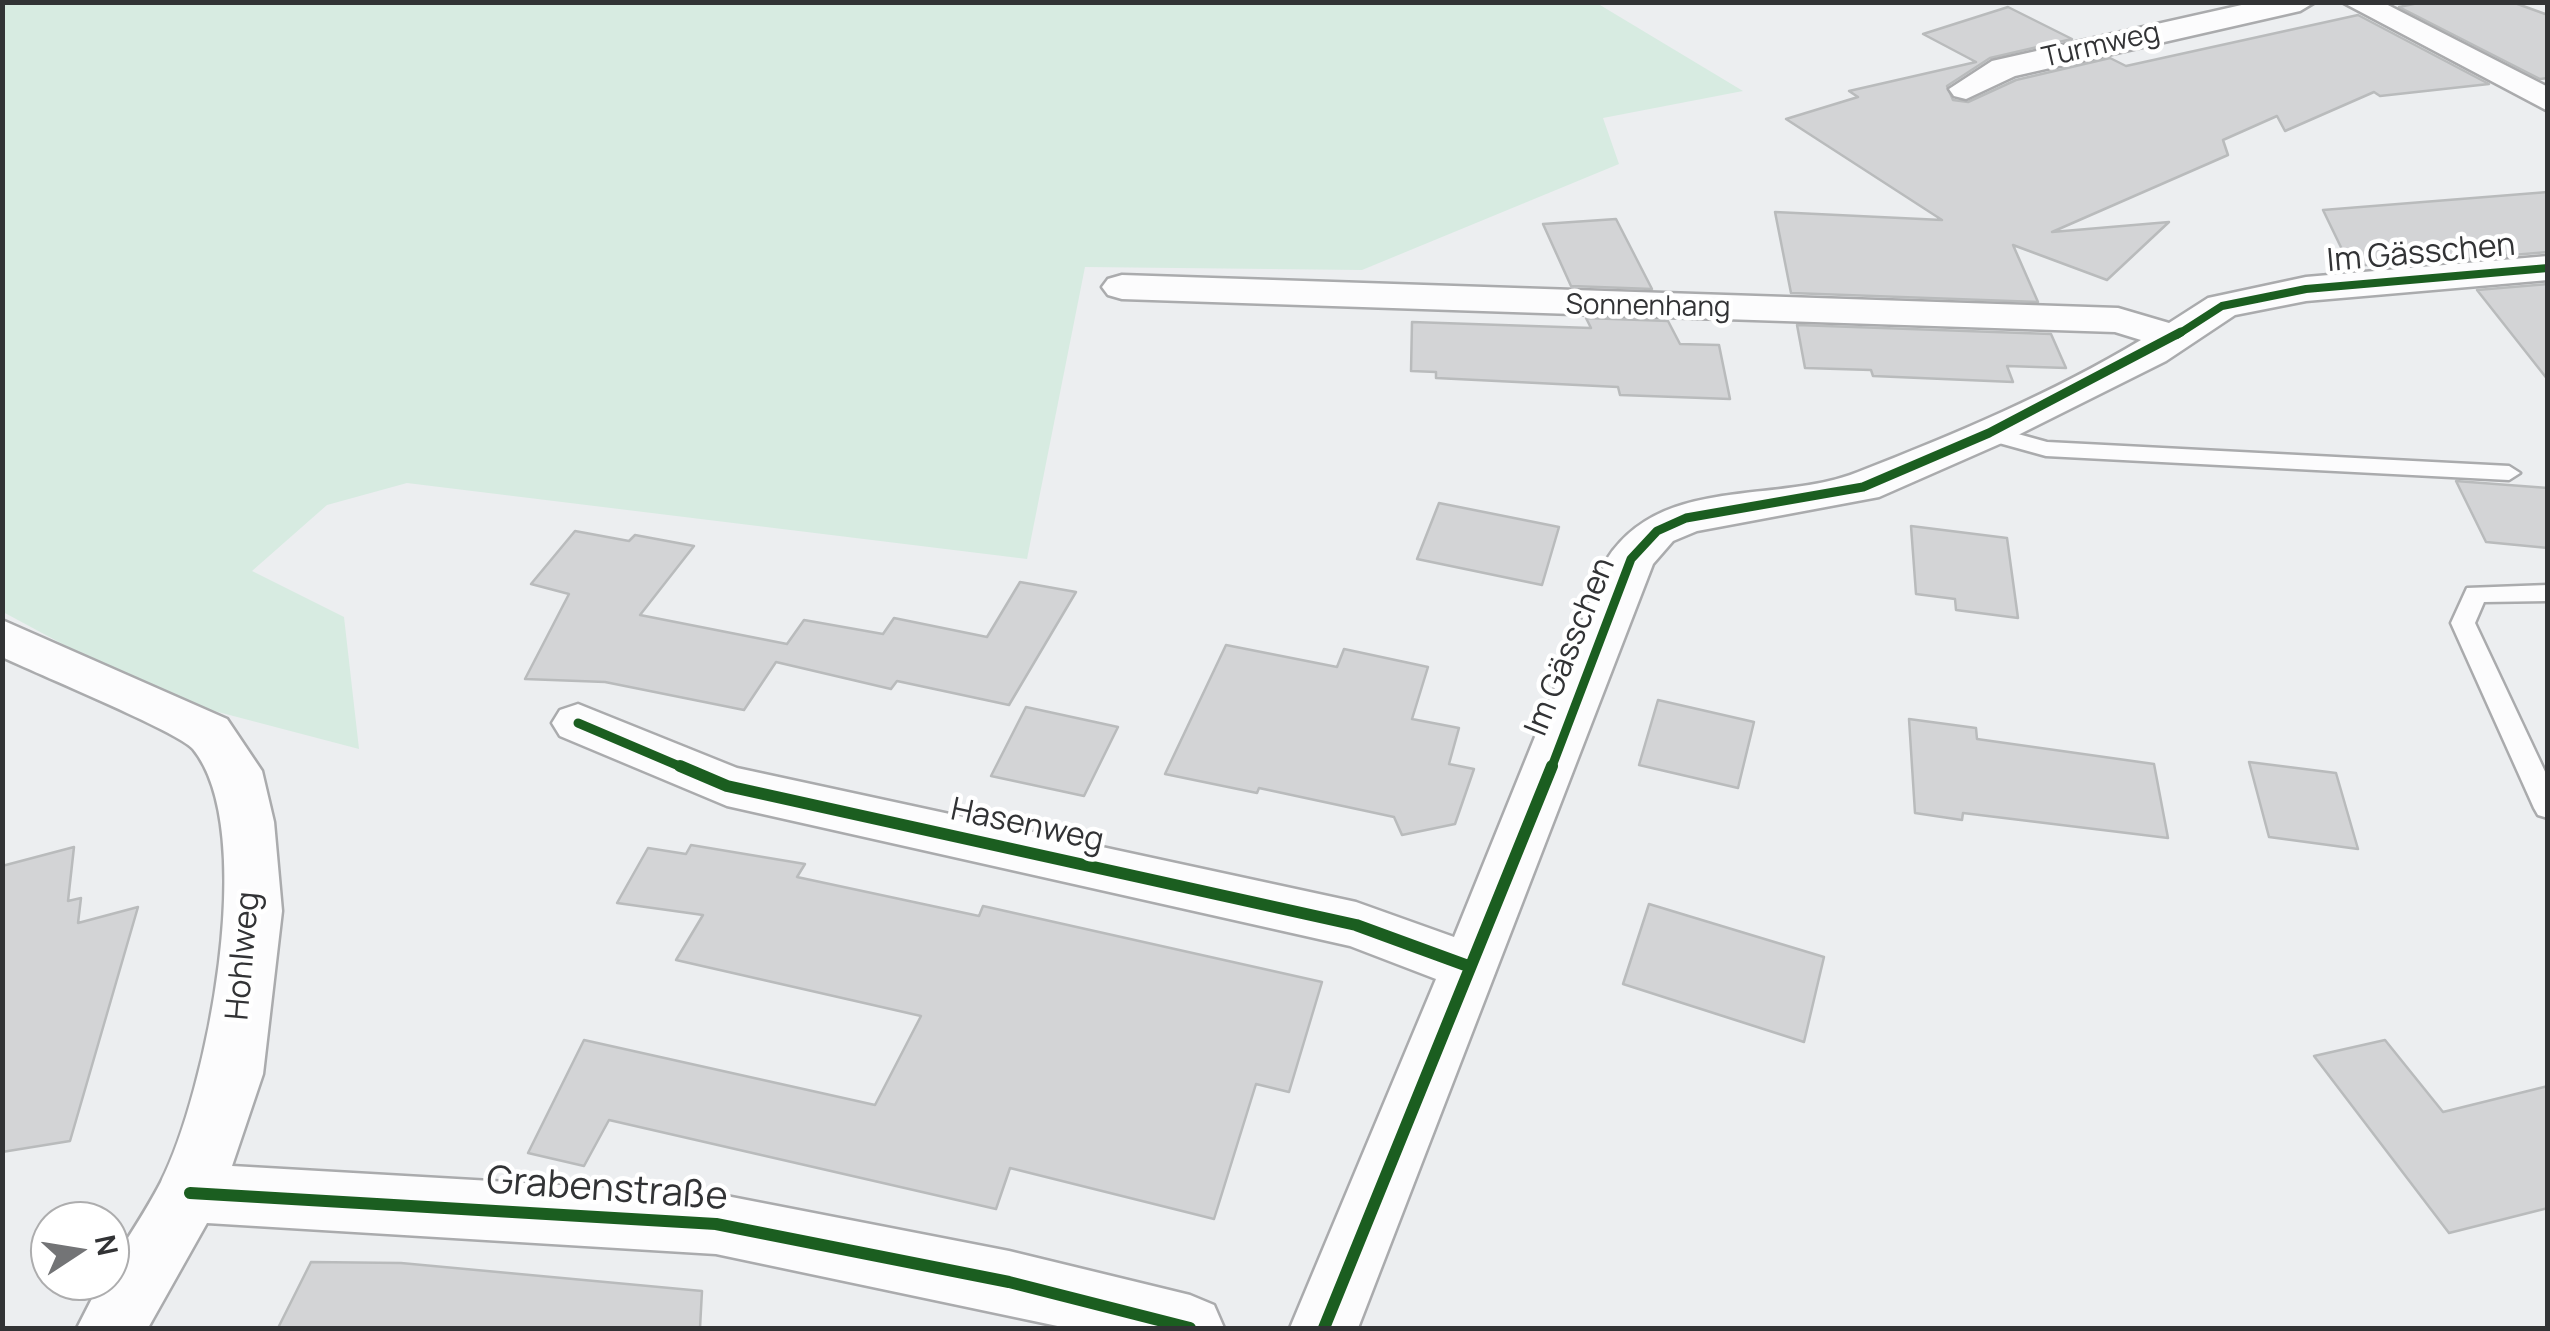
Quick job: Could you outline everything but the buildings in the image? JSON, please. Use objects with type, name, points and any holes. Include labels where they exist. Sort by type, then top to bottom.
[{"type":"street","name":"Turmweg","points":[[1966,89],[2004,68],[2300,2]]},
{"type":"street","points":[[2357,2],[2548,101]]},
{"type":"street","name":"Im Gässchen","points":[[2079,293],[2222,306],[2306,290],[2548,268]]},
{"type":"street","name":"Sonnenhang","points":[[1122,287],[2118,320],[2173,337]]},
{"type":"street","name":"Im Gässchen","points":[[1324,1328],[1631,559],[1657,531],[1686,518],[1863,487],[1989,433],[2151,352],[2222,306]]},
{"type":"street","name":"Hohlweg","points":[[2,636],[209,732],[236,771],[247,822],[254,912],[232,1074],[190,1193],[111,1328]]},
{"type":"street","name":"Hasenweg","points":[[578,723],[727,786],[1356,925],[1468,966]]},
{"type":"street","name":"Grabenstraße","points":[[190,1193],[716,1224],[1008,1282],[1190,1328]]},
{"type":"lane","points":[[1989,433],[2046,449],[2508,473]]},
{"type":"lane","points":[[2548,593],[2475,594],[2463,622],[2548,808]]},
{"type":"green space","points":[[1595,2],[1743,91],[1603,118],[1619,164],[1362,270],[1085,267],[1027,559],[407,483],[327,505],[252,571],[344,617],[359,749],[161,697],[3,612],[2,3]]},
{"type":"cycle path","points":[[1324,1328],[1599,649],[1631,559],[1657,531],[1686,518],[1863,487],[1989,433],[2151,352],[2222,306],[2306,289],[2548,268]]},
{"type":"cycle path","points":[[578,723],[727,786],[1356,925],[1468,966]]},
{"type":"cycle path","points":[[190,1193],[716,1224],[1009,1282],[1190,1328]]}]
